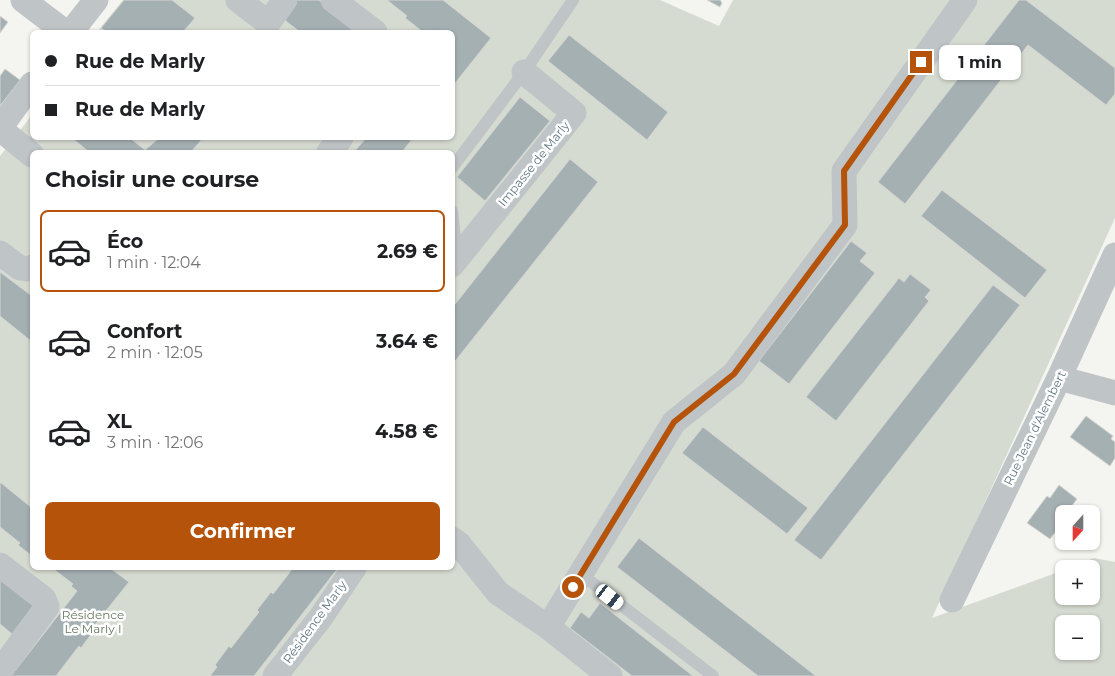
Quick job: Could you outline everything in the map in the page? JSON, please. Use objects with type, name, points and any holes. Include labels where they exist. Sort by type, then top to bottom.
[{"type":"street","points":[[23,0],[62,30]]},
{"type":"street","points":[[73,30],[96,0]]},
{"type":"street","points":[[238,0],[274,28],[284,0]]},
{"type":"street","points":[[333,0],[372,30]]},
{"type":"street","points":[[548,627],[674,422],[734,374],[845,225],[844,171],[965,0]]},
{"type":"street","name":"Impasse de Marly","points":[[455,262],[574,113],[524,72]]},
{"type":"street","points":[[30,87],[0,129],[30,153]]},
{"type":"street","points":[[331,150],[339,140]]},
{"type":"street","points":[[0,252],[20,268],[27,270],[30,268]]},
{"type":"street","name":"Rue Jean d'Alembert","points":[[952,600],[1059,378],[1115,255]]},
{"type":"street","points":[[1059,378],[1115,393]]},
{"type":"street","points":[[455,542],[498,593],[548,627],[610,676]]},
{"type":"street","points":[[0,565],[44,599],[47,607],[7,645],[0,671]]},
{"type":"street","name":"Résidence Marly","points":[[276,676],[321,617],[353,570]]},
{"type":"lane","points":[[455,164],[524,72],[573,0]]},
{"type":"lane","points":[[581,574],[714,676]]},
{"type":"green space","name":"Résidence Le Marly I","points":[[123,0],[660,0],[719,26],[733,0],[1115,0],[1115,218],[932,618],[1055,573],[1055,605],[1100,605],[1100,560],[1089,560],[1094,558],[1115,562],[1115,676],[0,676],[0,156],[30,118],[30,140],[455,140],[455,30],[99,30]]},
{"type":"building","points":[[124,0],[172,0],[195,18],[185,30],[104,30],[101,28]]},
{"type":"building","points":[[296,0],[319,0],[358,30],[297,30],[282,18]]},
{"type":"building","points":[[387,0],[443,0],[491,38],[455,83],[455,30],[420,30],[405,18],[407,16]]},
{"type":"building","points":[[707,0],[720,0],[722,3],[720,7]]},
{"type":"building","points":[[1019,0],[1026,0],[1115,68],[1115,94],[1106,105],[1028,45],[905,204],[878,182]]},
{"type":"building","points":[[0,16],[8,22],[0,33]]},
{"type":"building","points":[[569,35],[668,112],[647,140],[548,61]]},
{"type":"building","points":[[5,69],[20,80],[0,106],[0,76]]},
{"type":"building","points":[[520,97],[550,121],[485,201],[457,177]]},
{"type":"building","points":[[74,140],[132,140],[145,150],[87,150]]},
{"type":"building","points":[[157,140],[201,140],[193,150],[145,150]]},
{"type":"building","points":[[364,140],[411,140],[404,150],[356,150]]},
{"type":"building","points":[[570,159],[598,182],[455,361],[455,304]]},
{"type":"building","points":[[942,190],[1047,270],[1025,298],[921,216]]},
{"type":"building","points":[[851,241],[867,253],[860,261],[875,273],[789,384],[759,361]]},
{"type":"building","points":[[0,272],[30,294],[30,340],[0,316]]},
{"type":"building","points":[[910,274],[931,290],[925,297],[929,301],[836,421],[806,397],[899,278],[904,282]]},
{"type":"building","points":[[993,285],[1020,305],[821,560],[794,540]]},
{"type":"building","points":[[1086,416],[1113,436],[1111,439],[1115,442],[1115,458],[1110,466],[1070,437]]},
{"type":"building","points":[[703,427],[808,508],[787,534],[682,453]]},
{"type":"building","points":[[0,482],[30,506],[30,554],[18,545],[20,543],[0,527]]},
{"type":"building","points":[[1059,485],[1077,499],[1072,505],[1055,505],[1055,533],[1050,539],[1027,523],[1047,496],[1050,498]]},
{"type":"building","points":[[639,538],[816,676],[758,676],[617,567]]},
{"type":"building","points":[[55,570],[113,570],[129,582],[93,627],[95,629],[81,648],[79,646],[56,676],[11,676],[77,591],[71,586],[73,584]]},
{"type":"building","points":[[291,570],[336,570],[254,676],[210,676],[217,667],[215,665],[229,646],[231,648],[259,612],[257,610],[271,592],[273,594]]},
{"type":"building","points":[[0,578],[34,605],[12,634],[0,624]]},
{"type":"building","points":[[600,603],[693,676],[632,676],[570,628],[581,612],[589,618]]},
{"type":"route","points":[[573,587],[674,422],[734,374],[845,225],[844,171],[921,62]]}]
